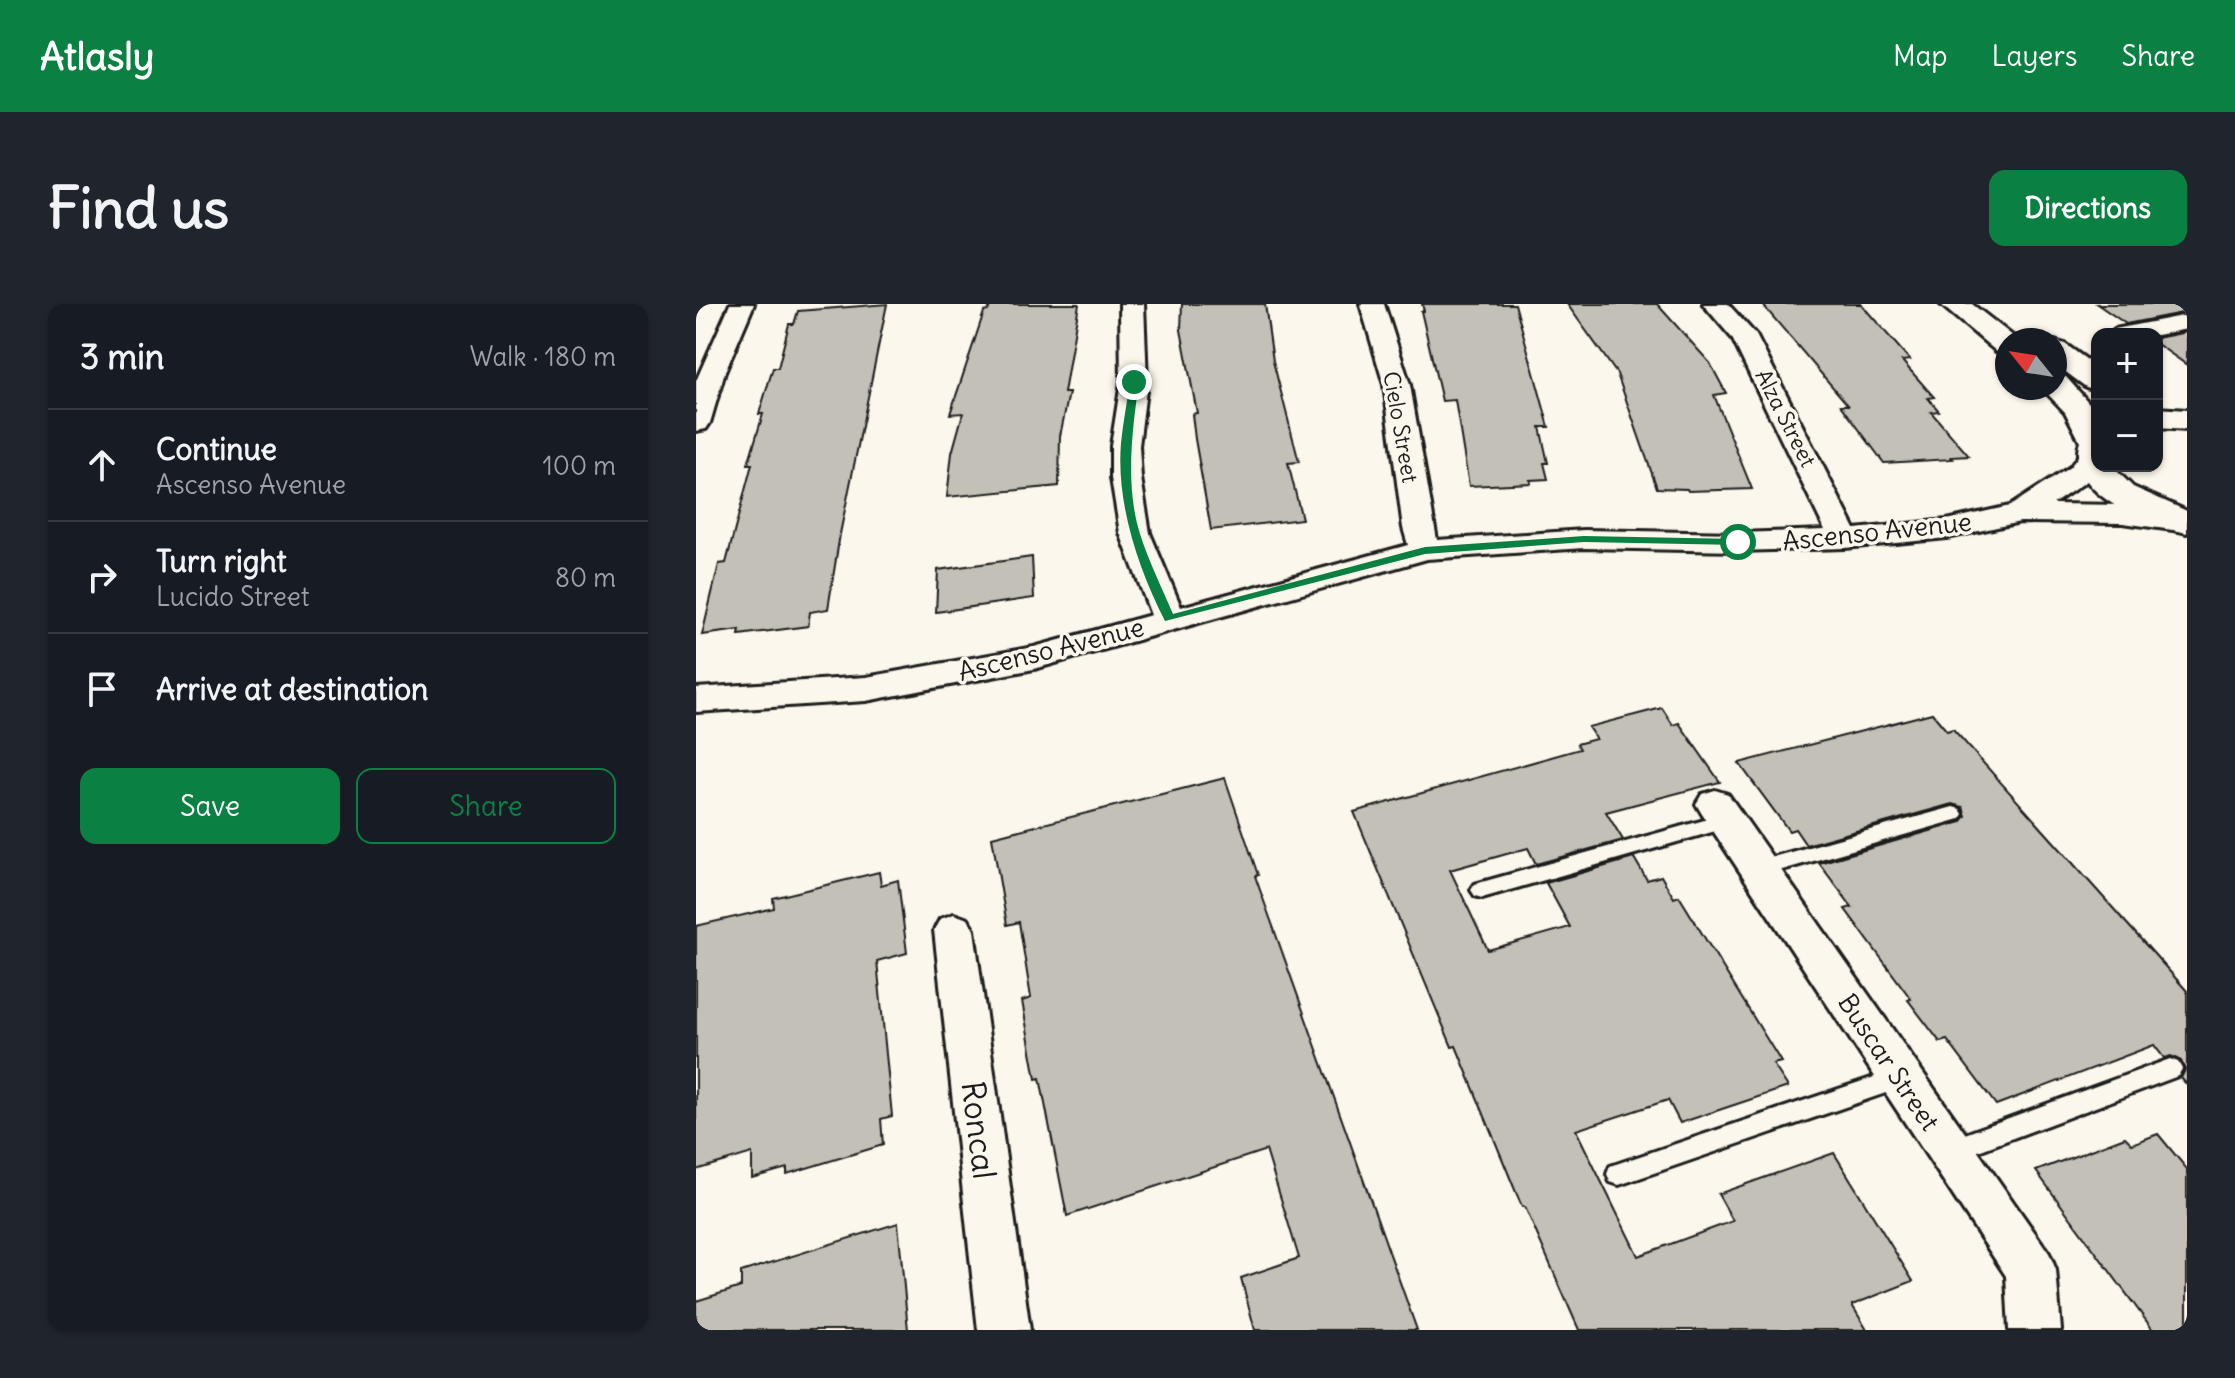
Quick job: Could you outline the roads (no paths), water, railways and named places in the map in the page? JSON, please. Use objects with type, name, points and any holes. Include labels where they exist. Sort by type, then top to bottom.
[{"type":"street","points":[[696,423],[712,372],[742,304]]},
{"type":"street","points":[[1132,304],[1134,382],[1125,446],[1126,478],[1135,533],[1169,619]]},
{"type":"street","name":"Cielo Street","points":[[1372,304],[1397,385],[1418,528],[1425,550]]},
{"type":"street","name":"Alza Street","points":[[1715,304],[1743,335],[1845,539]]},
{"type":"street","points":[[1954,304],[1995,336]]},
{"type":"street","points":[[1993,304],[2025,328]]},
{"type":"street","points":[[2156,328],[2187,322]]},
{"type":"street","points":[[2067,359],[2091,377]]},
{"type":"street","points":[[2067,396],[2079,408],[2091,436]]},
{"type":"street","name":"Ascenso Avenue","points":[[2020,513],[2080,473],[2091,452]]},
{"type":"street","name":"Ascenso Avenue","points":[[2099,472],[2121,494],[2151,511],[2187,523]]},
{"type":"street","name":"Ascenso Avenue","points":[[696,700],[866,689],[1034,658],[1425,550],[1584,539],[1738,542],[1845,539],[1947,529],[2020,513],[2123,514],[2187,523]]},
{"type":"street","name":"Buscar Street","points":[[1720,812],[2031,1270],[2035,1330]]},
{"type":"street","name":"Roncal","points":[[954,930],[1004,1330]]},
{"type":"lane","points":[[1482,890],[1720,812]]},
{"type":"lane","points":[[1758,869],[1953,814]]},
{"type":"lane","points":[[1949,1151],[2170,1069]]},
{"type":"lane","points":[[1619,1174],[1901,1078]]}]
